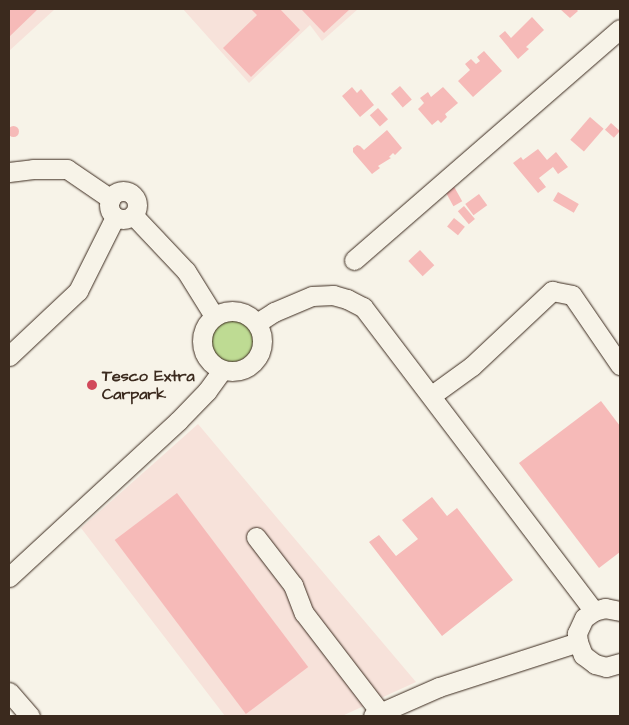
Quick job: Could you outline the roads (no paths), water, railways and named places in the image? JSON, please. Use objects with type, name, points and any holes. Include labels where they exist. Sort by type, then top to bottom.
[{"type":"street","points":[[354,260],[620,29]]},
{"type":"street","points":[[9,172],[33,169],[67,169],[91,183],[186,271],[214,316]]},
{"type":"street","points":[[9,356],[78,292],[120,210]]},
{"type":"street","points":[[432,395],[472,366],[552,291],[572,295],[620,365]]},
{"type":"street","points":[[257,323],[282,309],[312,296],[332,295],[348,299],[363,308],[432,395],[594,610]]},
{"type":"street","points":[[234,310],[247,314],[257,323],[263,338],[261,352],[255,362],[241,370],[222,370],[212,364],[204,353],[202,342],[203,332],[214,316],[224,311],[234,310]]},
{"type":"street","points":[[9,577],[178,421],[207,391],[222,370]]},
{"type":"street","points":[[256,537],[293,585],[304,613],[376,714],[439,687],[578,642]]},
{"type":"street","points":[[620,611],[605,608],[594,610],[584,618],[580,625],[578,642],[583,655],[595,664],[606,667],[620,663]]},
{"type":"street","points":[[9,692],[30,716]]},
{"type":"place","name":"Tesco Extra Carpark","points":[[92,385]]}]
